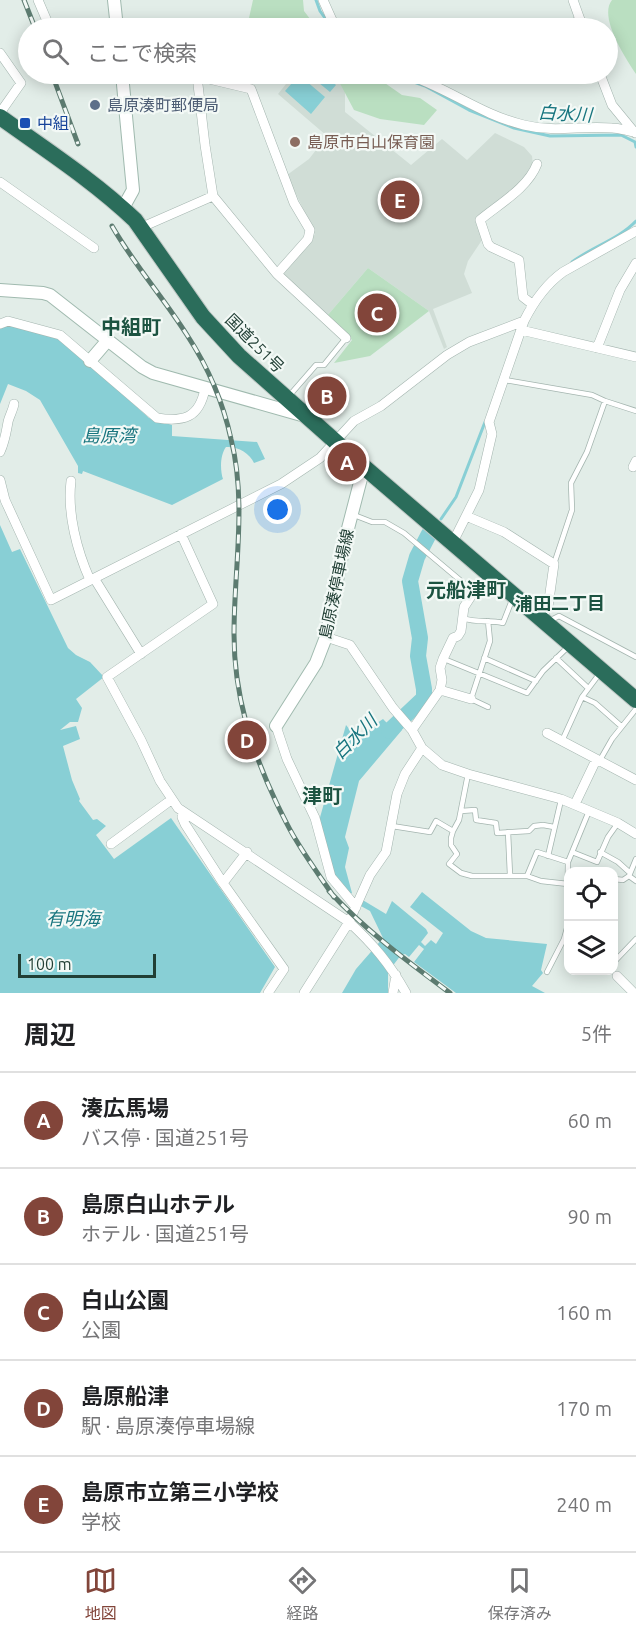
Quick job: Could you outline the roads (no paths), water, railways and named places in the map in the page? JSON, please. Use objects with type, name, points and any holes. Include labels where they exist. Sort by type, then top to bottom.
[{"type":"highway","name":"国道251号","points":[[0,115],[123,208],[140,228],[203,317],[239,356],[335,442],[636,700]]},
{"type":"street","points":[[38,0],[46,18]]},
{"type":"street","points":[[114,0],[116,18]]},
{"type":"street","points":[[333,18],[323,2],[334,0]]},
{"type":"street","points":[[573,0],[580,18]]},
{"type":"street","points":[[0,53],[18,78]]},
{"type":"street","points":[[0,115],[20,84]]},
{"type":"street","points":[[123,84],[133,190],[123,208]]},
{"type":"street","points":[[195,84],[213,196],[277,274],[346,338]]},
{"type":"street","points":[[230,84],[251,89],[294,203],[310,231],[308,239],[277,274]]},
{"type":"street","points":[[433,84],[468,104],[525,125],[567,130],[611,128],[635,133]]},
{"type":"street","points":[[604,84],[612,105],[635,133]]},
{"type":"street","points":[[532,304],[523,297],[519,260],[491,247],[480,220],[525,183],[537,164]]},
{"type":"street","points":[[1,184],[94,248]]},
{"type":"street","points":[[140,228],[213,196]]},
{"type":"street","points":[[453,542],[479,490],[492,434],[489,422],[505,380],[521,324],[532,304],[552,280],[563,272],[636,231]]},
{"type":"street","points":[[597,348],[620,290],[636,263]]},
{"type":"street","points":[[0,290],[50,295],[142,367],[153,373],[306,416]]},
{"type":"street","points":[[0,324],[8,321],[56,333],[157,418],[174,421],[190,416],[201,405],[205,389]]},
{"type":"street","points":[[0,480],[5,500],[51,600],[280,483],[320,458],[354,421],[381,406],[454,350],[469,342],[521,324],[597,348],[636,357]]},
{"type":"street","points":[[90,361],[108,340]]},
{"type":"street","points":[[0,452],[6,438],[8,420],[12,415],[14,404]]},
{"type":"street","name":"島原湊停車場線","points":[[276,726],[316,663],[326,637],[364,467]]},
{"type":"street","points":[[71,481],[70,504],[81,560],[141,654]]},
{"type":"street","points":[[466,516],[504,532],[554,564],[548,607],[543,621]]},
{"type":"street","points":[[181,534],[213,604],[107,677],[171,800],[184,812],[349,922],[374,944],[406,993]]},
{"type":"street","points":[[410,728],[440,690],[442,681],[440,668],[443,658],[453,638],[461,631],[464,607],[473,591],[477,587],[508,590]]},
{"type":"street","points":[[326,637],[350,645],[422,748],[442,765],[561,799],[618,823],[636,834]]},
{"type":"street","points":[[440,690],[471,699]]},
{"type":"street","points":[[276,726],[287,759],[315,818],[331,877],[356,907]]},
{"type":"street","points":[[548,734],[636,780]]},
{"type":"street","points":[[304,993],[349,922],[370,874],[386,852],[397,794],[405,774],[422,748]]},
{"type":"street","points":[[574,804],[598,760]]},
{"type":"street","points":[[111,844],[171,800]]},
{"type":"street","points":[[184,812],[182,817],[184,824],[284,969],[268,993]]},
{"type":"street","points":[[223,883],[246,852]]},
{"type":"street","points":[[393,993],[394,972]]},
{"type":"street","points":[[617,975],[634,993]]},
{"type":"lane","points":[[286,399],[316,365],[324,365],[346,338]]},
{"type":"lane","points":[[505,380],[592,395],[636,411]]},
{"type":"lane","points":[[554,564],[572,510],[571,483],[587,452],[605,401]]},
{"type":"lane","points":[[352,514],[372,522],[385,522],[404,533],[473,591]]},
{"type":"lane","points":[[461,618],[476,623],[488,621],[503,623],[508,590]]},
{"type":"lane","points":[[543,621],[559,616],[636,657]]},
{"type":"lane","points":[[488,621],[490,641],[471,699],[488,706]]},
{"type":"lane","points":[[443,658],[527,693],[556,658],[571,644]]},
{"type":"lane","points":[[484,658],[536,681]]},
{"type":"lane","points":[[556,658],[588,688]]},
{"type":"lane","points":[[562,741],[582,697],[602,671]]},
{"type":"lane","points":[[582,697],[595,703],[621,726]]},
{"type":"lane","points":[[598,760],[621,726],[636,709]]},
{"type":"lane","points":[[468,774],[459,820],[453,831],[451,845],[457,854],[449,864],[461,873],[472,876],[527,876],[541,881],[564,884]]},
{"type":"lane","points":[[548,856],[561,799]]},
{"type":"lane","points":[[461,811],[475,810],[476,820],[496,823],[497,833],[529,831],[534,826],[554,826]]},
{"type":"lane","points":[[568,867],[589,811]]},
{"type":"lane","points":[[392,826],[430,832],[436,821],[453,831]]},
{"type":"lane","points":[[572,852],[597,862],[600,852],[618,823]]},
{"type":"lane","points":[[508,832],[510,875]]},
{"type":"lane","points":[[527,876],[537,852],[568,862]]},
{"type":"lane","points":[[600,852],[618,862],[636,881]]},
{"type":"lane","points":[[618,879],[623,880],[629,874],[636,860]]},
{"type":"lane","points":[[618,958],[636,939]]},
{"type":"lane","points":[[547,972],[564,943]]},
{"type":"water","points":[[291,84],[310,84],[325,97],[311,114],[285,91]]},
{"type":"water","points":[[320,84],[335,84],[330,92]]},
{"type":"water","name":"島原湾","points":[[7,325],[57,335],[149,418],[172,425],[172,436],[257,442],[265,459],[254,463],[243,451],[226,447],[221,463],[223,479],[172,505],[83,471],[82,474],[78,473],[78,466],[40,400],[8,384],[0,404],[0,329]]},
{"type":"water","name":"有明海","points":[[0,525],[12,552],[20,549],[68,648],[90,662],[104,677],[76,699],[82,708],[78,722],[70,722],[60,730],[76,726],[80,739],[63,746],[79,801],[93,820],[97,819],[106,826],[96,835],[114,859],[171,818],[275,967],[260,993],[0,993]]},
{"type":"water","points":[[383,719],[389,725],[394,719],[396,721],[398,719],[404,725],[359,781],[345,837],[349,848],[345,867],[352,893],[350,894],[337,881],[331,868],[319,821],[346,725],[356,737]]},
{"type":"water","points":[[422,892],[471,931],[486,938],[547,944],[541,970],[543,973],[532,986],[545,993],[456,993],[414,962],[424,949],[419,945],[409,957],[405,954],[401,955],[388,972],[388,993],[342,993],[356,969],[383,938],[370,911],[359,905],[361,899],[386,914],[392,901],[426,929],[428,933],[421,942],[425,946],[431,940],[436,944],[443,933],[410,907]]},
{"type":"waterway","name":"白水川","points":[[316,0],[325,18]]},
{"type":"waterway","name":"白水川","points":[[420,84],[469,110],[514,128],[550,136],[621,135],[635,142],[636,147]]},
{"type":"waterway","name":"白水川","points":[[572,262],[622,233],[636,221]]},
{"type":"waterway","name":"白水川","points":[[441,519],[456,497],[485,422]]},
{"type":"waterway","name":"白水川","points":[[389,731],[424,698],[418,656],[420,638],[410,581],[417,557],[429,534]]},
{"type":"railway","points":[[24,0],[31,18]]},
{"type":"railway","points":[[56,84],[78,144]]},
{"type":"railway","points":[[112,226],[195,347],[214,385],[224,412],[236,463],[238,487],[234,634],[241,700],[259,763],[277,804],[288,827],[334,897]]},
{"type":"railway","points":[[329,891],[372,932],[450,993]]},
{"type":"place","name":"島原湊町郵便局","points":[[95,105]]},
{"type":"place","name":"中組","points":[[25,123]]},
{"type":"place","name":"島原市白山保育園","points":[[295,142]]},
{"type":"place","name":"島原市立第三小学校","points":[[400,200]]},
{"type":"place","name":"白山公園","points":[[377,313]]},
{"type":"place","name":"島原白山ホテル","points":[[327,396]]},
{"type":"place","name":"湊広馬場","points":[[347,462]]},
{"type":"place","name":"島原船津","points":[[247,740]]},
{"type":"district","name":"中組町","points":[[131,327]]},
{"type":"district","name":"元船津町","points":[[466,590]]},
{"type":"district","name":"浦田二丁目","points":[[560,604]]},
{"type":"district","name":"津町","points":[[322,796]]}]
